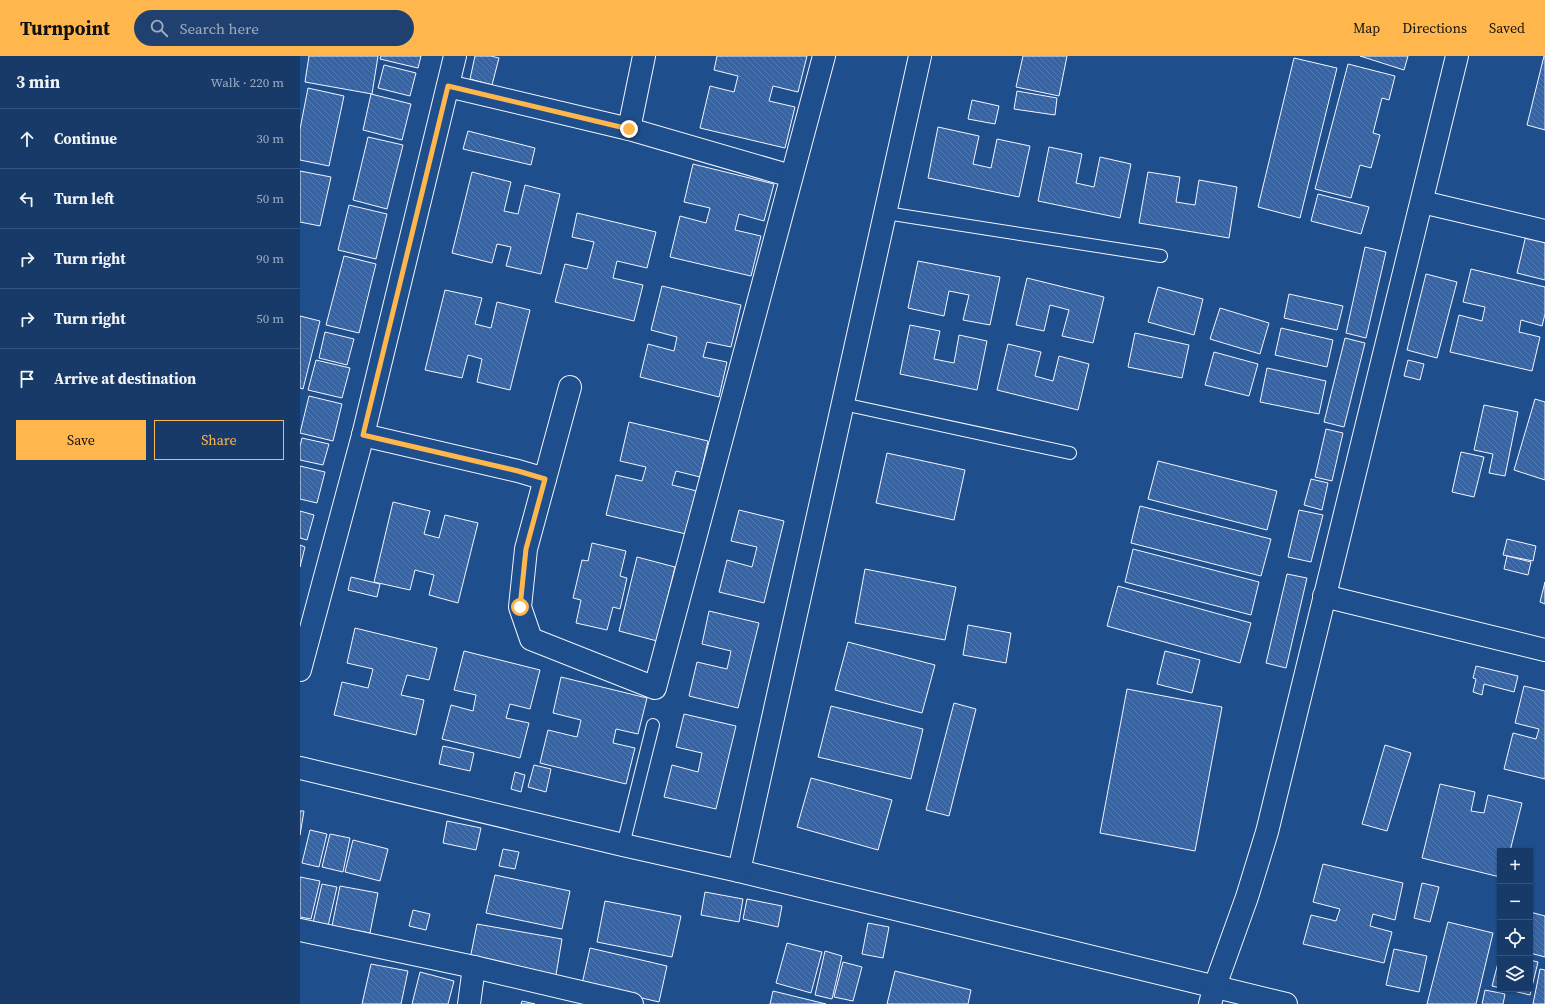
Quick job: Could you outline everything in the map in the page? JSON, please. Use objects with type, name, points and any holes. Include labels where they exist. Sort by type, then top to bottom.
[{"type":"street","points":[[300,670],[363,435],[455,56]]},
{"type":"street","points":[[629,129],[644,56]]},
{"type":"street","points":[[570,387],[526,549],[520,607],[531,639],[655,688],[824,56]]},
{"type":"street","points":[[739,871],[920,56]]},
{"type":"street","points":[[1212,995],[1247,897],[1267,832],[1457,56]]},
{"type":"street","points":[[448,86],[629,129],[792,176]]},
{"type":"street","points":[[1422,202],[1545,231]]},
{"type":"street","points":[[363,435],[518,471],[545,479]]},
{"type":"street","points":[[1324,596],[1545,650]]},
{"type":"street","points":[[300,768],[739,871],[1212,995],[1286,1004]]},
{"type":"street","points":[[300,930],[474,967],[632,1004]]},
{"type":"street","points":[[469,1004],[474,967]]},
{"type":"lane","points":[[886,213],[1161,256]]},
{"type":"lane","points":[[843,404],[1070,453]]},
{"type":"lane","points":[[623,845],[653,725]]},
{"type":"building","points":[[309,56],[378,56],[372,94],[305,82]]},
{"type":"building","points":[[381,56],[421,56],[418,68],[380,59]]},
{"type":"building","points":[[475,56],[491,56],[499,58],[492,85],[470,79]]},
{"type":"building","points":[[717,56],[807,56],[798,92],[773,86],[769,101],[795,107],[785,148],[700,128],[710,86],[734,92],[738,76],[714,70]]},
{"type":"building","points":[[1023,56],[1067,56],[1059,96],[1016,87]]},
{"type":"building","points":[[1360,56],[1408,56],[1404,70]]},
{"type":"building","points":[[1545,56],[1545,130],[1527,125]]},
{"type":"building","points":[[1294,58],[1337,68],[1300,218],[1258,207]]},
{"type":"building","points":[[1348,64],[1395,76],[1389,100],[1382,98],[1373,133],[1380,135],[1371,168],[1360,165],[1351,198],[1315,189]]},
{"type":"building","points":[[384,65],[416,73],[410,96],[378,88]]},
{"type":"building","points":[[308,88],[344,96],[329,166],[300,160],[300,129]]},
{"type":"building","points":[[1017,91],[1057,98],[1055,115],[1014,109]]},
{"type":"building","points":[[371,94],[411,104],[402,140],[363,130]]},
{"type":"building","points":[[972,100],[999,106],[995,124],[968,119]]},
{"type":"building","points":[[938,127],[979,136],[973,164],[991,168],[997,139],[1030,146],[1019,197],[928,178]]},
{"type":"building","points":[[468,131],[535,148],[531,165],[463,149]]},
{"type":"building","points":[[368,137],[403,145],[387,209],[353,200]]},
{"type":"building","points":[[1049,147],[1082,154],[1076,183],[1094,187],[1100,157],[1131,164],[1120,218],[1038,201]]},
{"type":"building","points":[[693,164],[774,184],[764,221],[739,214],[735,230],[761,236],[751,276],[670,257],[680,216],[706,223],[710,208],[684,202]]},
{"type":"building","points":[[300,171],[331,177],[320,226],[300,222]]},
{"type":"building","points":[[472,172],[511,182],[504,211],[518,214],[525,185],[560,194],[541,274],[506,266],[511,247],[497,244],[492,263],[452,253]]},
{"type":"building","points":[[1148,172],[1180,177],[1176,202],[1195,205],[1199,180],[1237,187],[1229,238],[1139,223]]},
{"type":"building","points":[[1318,194],[1369,207],[1361,234],[1311,221]]},
{"type":"building","points":[[349,205],[387,214],[376,259],[338,250]]},
{"type":"building","points":[[577,213],[656,232],[647,268],[617,261],[613,278],[643,285],[634,321],[555,302],[565,264],[587,269],[594,242],[572,237]]},
{"type":"building","points":[[1527,231],[1545,235],[1545,280],[1517,273]]},
{"type":"building","points":[[1365,247],[1386,252],[1366,338],[1346,333]]},
{"type":"building","points":[[344,256],[376,264],[359,333],[326,325]]},
{"type":"building","points":[[918,261],[1000,277],[990,325],[963,320],[969,295],[949,291],[944,316],[908,308]]},
{"type":"building","points":[[1471,269],[1545,287],[1545,314],[1542,326],[1521,320],[1519,332],[1540,337],[1532,371],[1450,352],[1459,315],[1482,321],[1485,307],[1463,302]]},
{"type":"building","points":[[1426,274],[1457,282],[1437,358],[1407,350]]},
{"type":"building","points":[[1027,278],[1104,297],[1093,343],[1062,336],[1069,310],[1050,305],[1044,331],[1016,325]]},
{"type":"building","points":[[662,286],[741,305],[731,347],[707,342],[703,357],[727,362],[719,397],[640,377],[648,344],[674,351],[677,337],[651,330]]},
{"type":"building","points":[[1158,287],[1203,299],[1194,335],[1148,322]]},
{"type":"building","points":[[445,290],[482,298],[475,324],[491,328],[497,302],[530,310],[510,390],[477,382],[482,359],[468,355],[462,378],[425,370]]},
{"type":"building","points":[[1289,294],[1343,306],[1337,330],[1284,318]]},
{"type":"building","points":[[1220,308],[1269,323],[1260,354],[1210,339]]},
{"type":"building","points":[[300,316],[320,321],[303,389],[300,388]]},
{"type":"building","points":[[910,325],[940,331],[934,359],[954,363],[959,335],[987,341],[977,390],[900,374]]},
{"type":"building","points":[[1281,328],[1333,340],[1327,367],[1275,355]]},
{"type":"building","points":[[325,332],[354,339],[347,365],[319,358]]},
{"type":"building","points":[[1135,333],[1189,345],[1182,378],[1128,367]]},
{"type":"building","points":[[1345,338],[1365,343],[1344,427],[1324,422]]},
{"type":"building","points":[[1008,344],[1041,352],[1035,376],[1053,381],[1059,356],[1089,364],[1078,410],[997,390]]},
{"type":"building","points":[[1214,352],[1258,364],[1249,396],[1205,385]]},
{"type":"building","points":[[316,360],[350,368],[342,398],[308,390]]},
{"type":"building","points":[[1408,360],[1424,364],[1420,380],[1404,376]]},
{"type":"building","points":[[1267,368],[1326,381],[1319,414],[1260,402]]},
{"type":"building","points":[[309,396],[342,404],[333,441],[300,433]]},
{"type":"building","points":[[1535,399],[1545,402],[1545,480],[1514,470]]},
{"type":"building","points":[[1484,405],[1518,412],[1505,476],[1489,473],[1493,454],[1474,450]]},
{"type":"building","points":[[629,422],[708,441],[700,477],[676,471],[672,485],[697,491],[686,534],[606,515],[616,475],[642,481],[646,467],[620,461]]},
{"type":"building","points":[[1326,429],[1343,433],[1332,481],[1315,477]]},
{"type":"building","points":[[302,438],[329,444],[323,465],[300,460],[300,446]]},
{"type":"building","points":[[1461,452],[1484,457],[1474,497],[1452,492]]},
{"type":"building","points":[[887,453],[965,470],[954,520],[876,503]]},
{"type":"building","points":[[1158,461],[1277,491],[1267,530],[1148,499]]},
{"type":"building","points":[[300,466],[325,472],[317,503],[300,499]]},
{"type":"building","points":[[1311,479],[1328,483],[1322,510],[1304,505]]},
{"type":"building","points":[[393,502],[430,511],[424,534],[439,538],[445,515],[478,523],[458,603],[429,595],[434,575],[415,570],[410,590],[374,582]]},
{"type":"building","points":[[1140,506],[1271,539],[1261,576],[1131,543]]},
{"type":"building","points":[[739,510],[784,521],[764,603],[719,592],[727,560],[752,567],[757,547],[731,541]]},
{"type":"building","points":[[1299,510],[1323,515],[1311,562],[1288,557]]},
{"type":"building","points":[[300,511],[314,515],[307,540],[300,538]]},
{"type":"building","points":[[1507,539],[1536,546],[1533,561],[1503,555]]},
{"type":"building","points":[[592,543],[626,551],[620,576],[627,578],[620,609],[613,607],[607,630],[576,623],[581,600],[573,598],[582,560],[588,561]]},
{"type":"building","points":[[300,545],[305,547],[300,567]]},
{"type":"building","points":[[1133,549],[1259,582],[1251,615],[1125,582]]},
{"type":"building","points":[[1507,556],[1531,562],[1528,575],[1504,569]]},
{"type":"building","points":[[637,557],[675,567],[657,641],[619,631]]},
{"type":"building","points":[[865,569],[956,587],[945,640],[855,623]]},
{"type":"building","points":[[1287,574],[1307,578],[1286,668],[1266,663]]},
{"type":"building","points":[[351,577],[380,584],[377,597],[348,590]]},
{"type":"building","points":[[1545,582],[1545,604],[1540,602]]},
{"type":"building","points":[[1118,586],[1251,623],[1240,663],[1107,626]]},
{"type":"building","points":[[709,611],[759,623],[738,708],[689,696],[697,662],[727,669],[731,651],[702,644]]},
{"type":"building","points":[[968,625],[1011,633],[1006,663],[963,655]]},
{"type":"building","points":[[355,628],[437,648],[429,680],[407,675],[401,695],[424,700],[416,735],[334,715],[342,682],[368,688],[373,669],[347,663]]},
{"type":"building","points":[[848,642],[935,665],[922,713],[835,690]]},
{"type":"building","points":[[464,651],[540,670],[530,709],[510,704],[506,718],[529,723],[520,758],[442,739],[451,705],[473,711],[476,695],[454,690]]},
{"type":"building","points":[[1165,651],[1200,660],[1192,693],[1157,684]]},
{"type":"building","points":[[1476,666],[1518,676],[1514,692],[1484,684],[1482,695],[1473,692],[1476,679],[1473,678]]},
{"type":"building","points":[[561,677],[647,698],[638,734],[616,729],[613,743],[635,748],[626,784],[540,763],[548,730],[577,737],[581,720],[553,713]]},
{"type":"building","points":[[1524,686],[1545,691],[1545,779],[1504,769],[1513,733],[1536,739],[1539,729],[1515,723]]},
{"type":"building","points":[[1127,689],[1222,707],[1195,851],[1100,833]]},
{"type":"building","points":[[954,703],[976,709],[949,816],[926,810]]},
{"type":"building","points":[[831,706],[923,729],[911,779],[818,757]]},
{"type":"building","points":[[684,714],[736,726],[716,809],[664,797],[672,765],[698,772],[702,753],[676,747]]},
{"type":"building","points":[[1385,745],[1411,753],[1387,831],[1362,824]]},
{"type":"building","points":[[443,746],[474,753],[470,771],[439,764]]},
{"type":"building","points":[[534,765],[551,769],[546,792],[528,787]]},
{"type":"building","points":[[515,772],[525,775],[521,792],[511,789]]},
{"type":"building","points":[[811,778],[892,800],[878,850],[797,827]]},
{"type":"building","points":[[1440,784],[1475,792],[1471,811],[1484,813],[1488,795],[1522,803],[1511,848],[1497,848],[1497,876],[1422,858]]},
{"type":"building","points":[[300,811],[304,811],[300,835]]},
{"type":"building","points":[[447,821],[481,828],[476,850],[443,843]]},
{"type":"building","points":[[310,830],[327,834],[319,867],[302,863]]},
{"type":"building","points":[[330,834],[350,838],[343,872],[322,867]]},
{"type":"building","points":[[353,840],[388,849],[380,881],[345,872]]},
{"type":"building","points":[[503,849],[519,852],[515,869],[499,866]]},
{"type":"building","points":[[1323,864],[1403,883],[1395,920],[1373,914],[1370,926],[1392,932],[1384,963],[1303,944],[1311,915],[1336,921],[1340,909],[1313,902]]},
{"type":"building","points":[[495,875],[570,891],[562,929],[486,913]]},
{"type":"building","points":[[300,877],[320,881],[311,919],[300,917]]},
{"type":"building","points":[[1422,883],[1439,887],[1430,922],[1414,918]]},
{"type":"building","points":[[322,884],[337,887],[328,926],[313,923]]},
{"type":"building","points":[[340,886],[378,893],[370,933],[332,926]]},
{"type":"building","points":[[705,892],[743,899],[739,922],[701,915]]},
{"type":"building","points":[[747,899],[782,906],[778,927],[743,919]]},
{"type":"building","points":[[605,901],[681,916],[672,957],[597,942]]},
{"type":"building","points":[[413,910],[430,914],[426,930],[409,926]]},
{"type":"building","points":[[1533,913],[1545,916],[1545,957],[1533,954]]},
{"type":"building","points":[[1448,922],[1493,933],[1476,1004],[1427,1004]]},
{"type":"building","points":[[868,923],[889,927],[883,958],[862,954]]},
{"type":"building","points":[[477,924],[562,939],[556,975],[470,959]]},
{"type":"building","points":[[787,943],[822,952],[811,993],[776,983]]},
{"type":"building","points":[[590,948],[667,966],[659,1002],[582,984]]},
{"type":"building","points":[[1394,949],[1427,956],[1419,992],[1386,985]]},
{"type":"building","points":[[825,951],[842,956],[832,999],[815,995]]},
{"type":"building","points":[[1533,961],[1538,962],[1533,983]]},
{"type":"building","points":[[843,962],[862,967],[853,1001],[834,997]]},
{"type":"building","points":[[371,964],[408,971],[401,1004],[362,1004]]},
{"type":"building","points":[[1497,967],[1497,987],[1492,986]]},
{"type":"building","points":[[1540,969],[1545,970],[1545,1004],[1533,1004]]},
{"type":"building","points":[[895,971],[971,990],[968,1004],[887,1004]]},
{"type":"building","points":[[420,972],[454,981],[448,1004],[412,1004]]},
{"type":"building","points":[[1485,990],[1505,994],[1503,1004],[1482,1004]]},
{"type":"building","points":[[773,991],[826,1004],[770,1004]]},
{"type":"building","points":[[1518,992],[1531,992],[1530,995]]},
{"type":"building","points":[[522,1001],[535,1004],[521,1004]]},
{"type":"route","points":[[520,607],[526,549],[545,479],[518,471],[363,435],[448,86],[629,129]]}]
